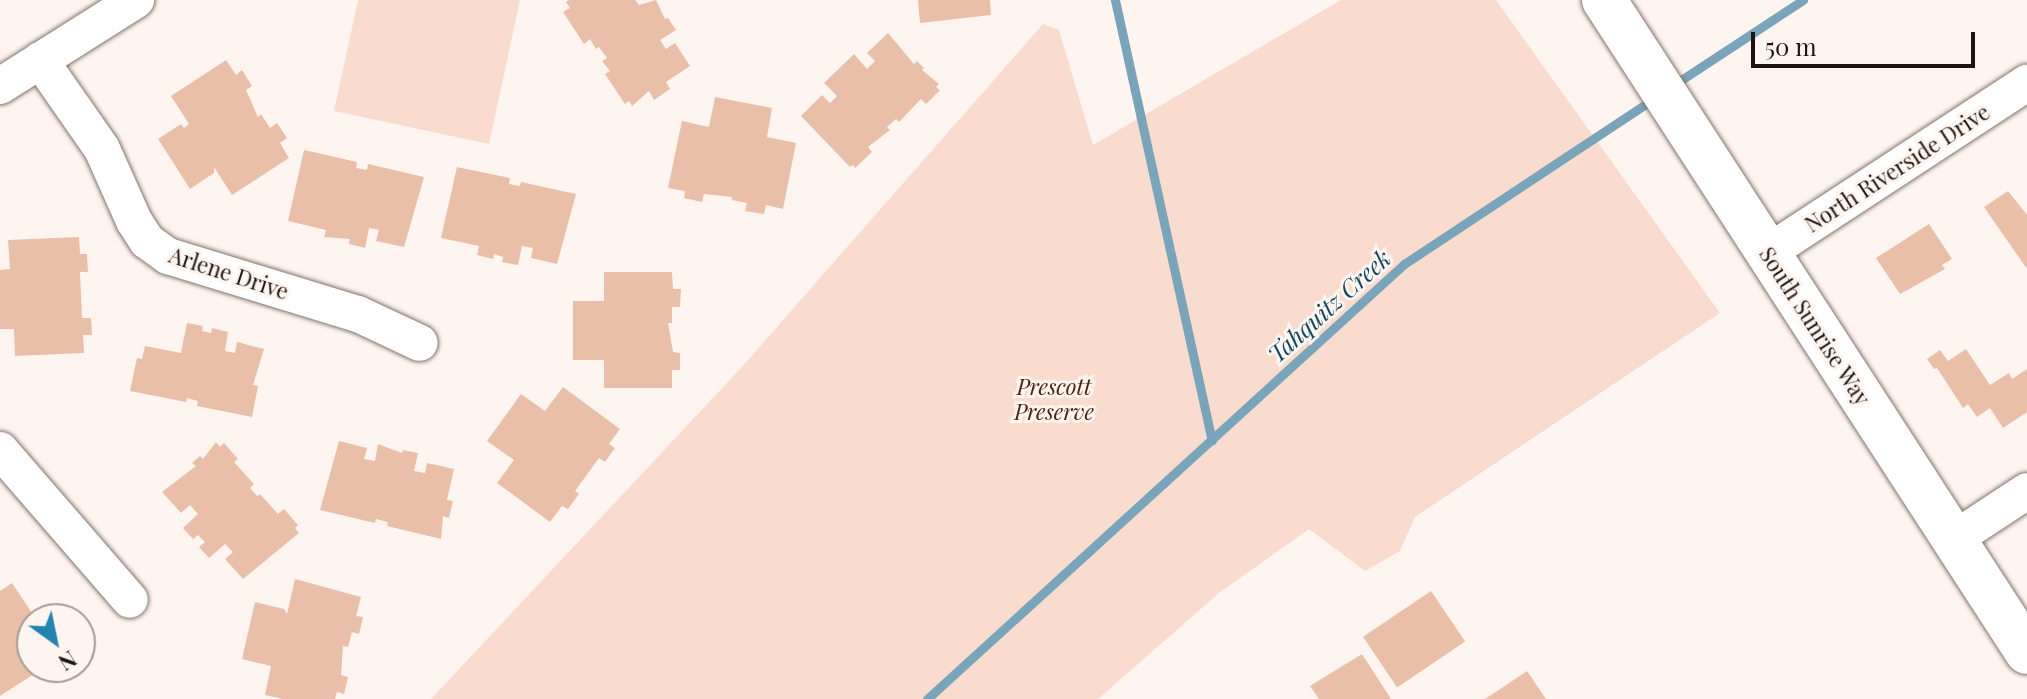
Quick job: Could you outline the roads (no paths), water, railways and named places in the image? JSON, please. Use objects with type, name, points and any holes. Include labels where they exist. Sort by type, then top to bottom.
[{"type":"main road","name":"South Sunrise Way","points":[[1607,5],[2027,652]]},
{"type":"street","points":[[0,86],[136,0]]},
{"type":"street","name":"Arlene Drive","points":[[40,60],[102,149],[147,241],[168,256],[358,314],[420,343]]},
{"type":"street","name":"North Riverside Drive","points":[[1767,253],[2027,83]]},
{"type":"street","points":[[0,450],[130,600]]},
{"type":"street","points":[[1954,539],[2027,491]]},
{"type":"waterway","points":[[1115,0],[1212,440]]},
{"type":"waterway","name":"Tahquitz Creek","points":[[1672,86],[1803,0]]},
{"type":"waterway","name":"Tahquitz Creek","points":[[927,699],[1404,264],[1653,99]]},
{"type":"park label","name":"Prescott Preserve","points":[[1054,398]]}]
